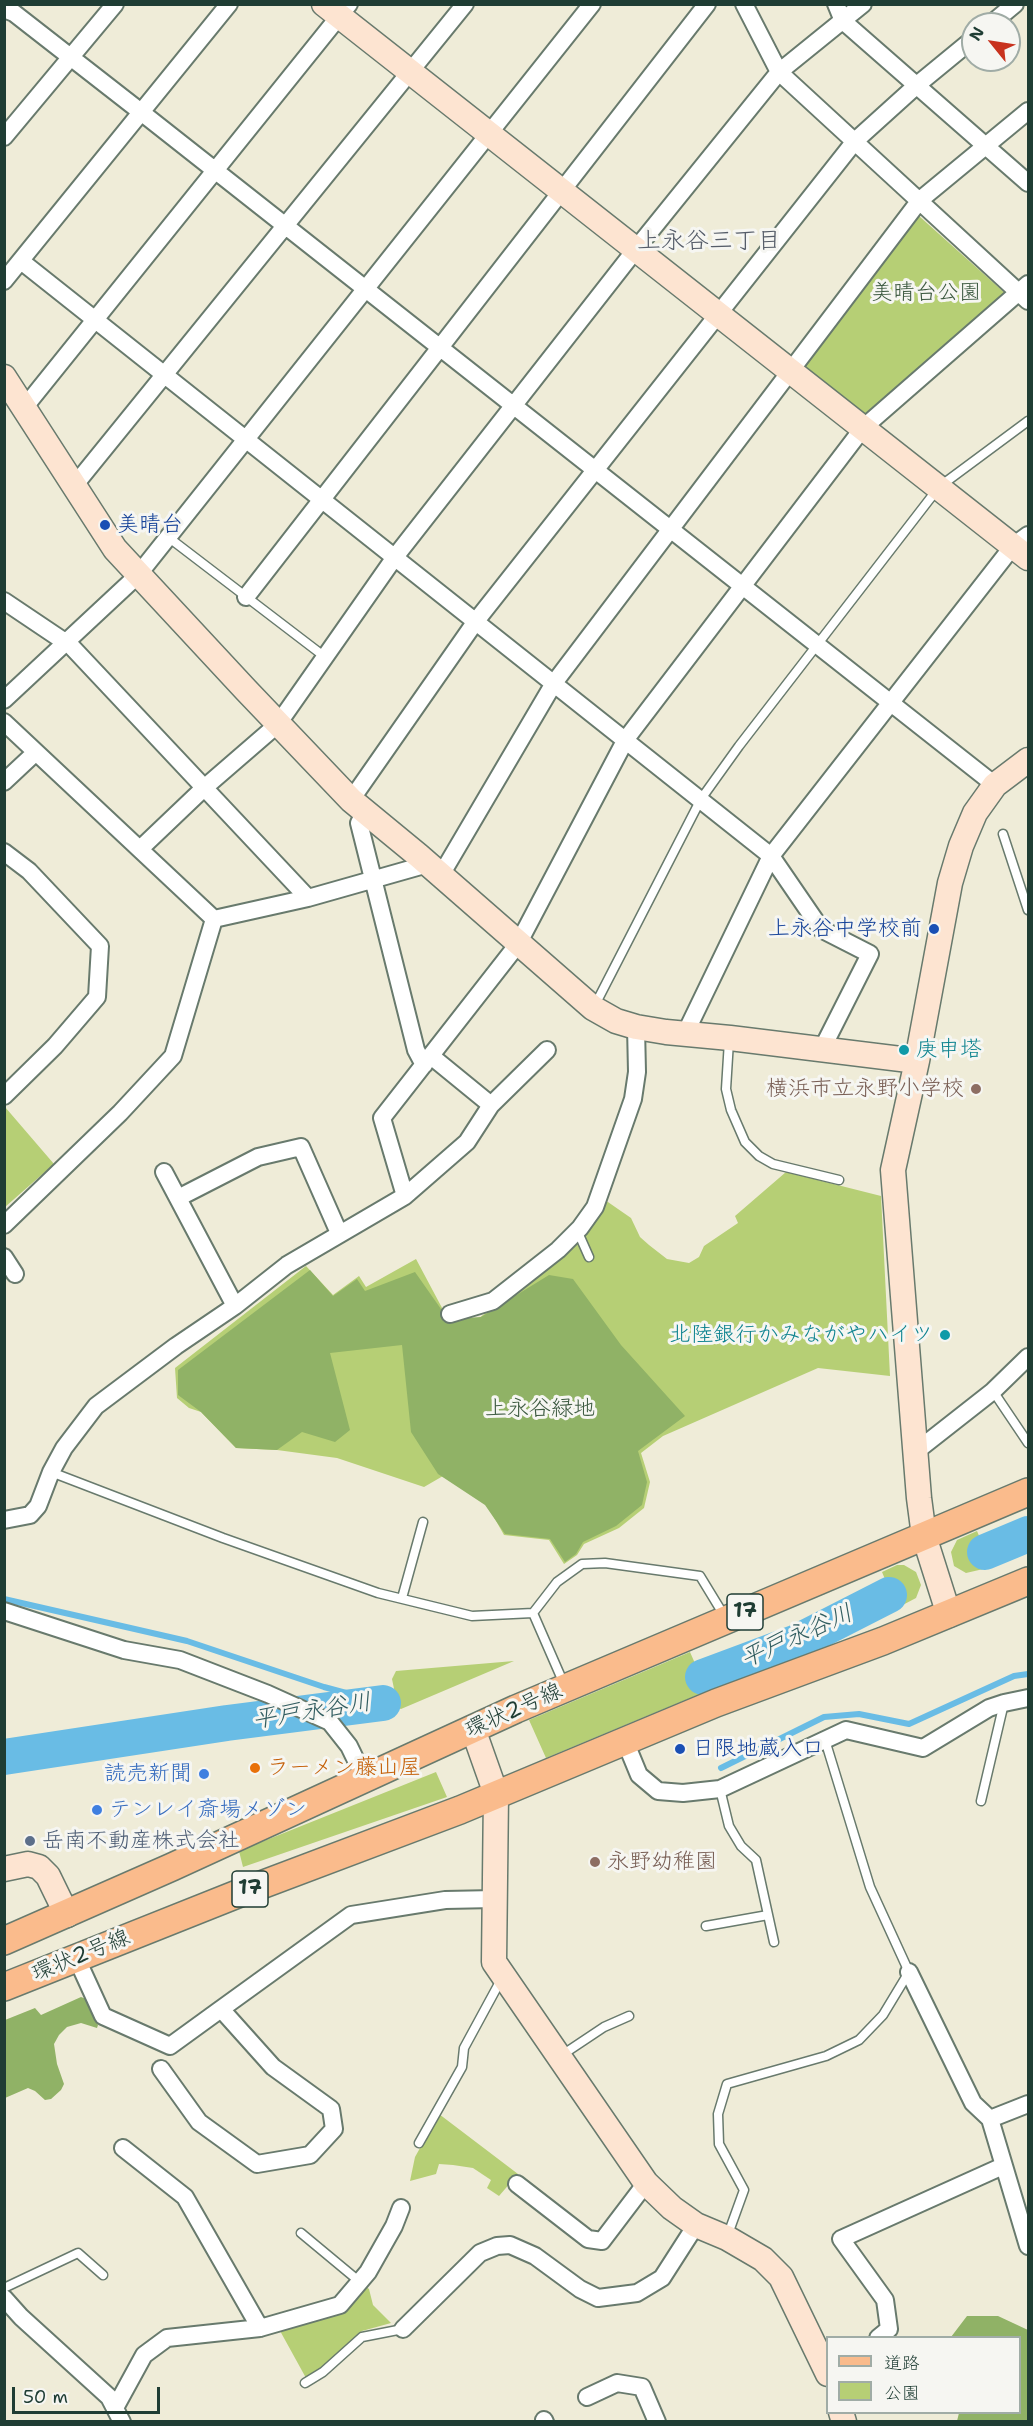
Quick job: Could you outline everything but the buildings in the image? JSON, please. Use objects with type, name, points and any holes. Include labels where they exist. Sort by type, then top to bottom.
[{"type":"main road","name":"環状2号線","points":[[4,1941],[67,1915],[473,1729],[1029,1492]]},
{"type":"main road","name":"環状2号線","points":[[4,1987],[460,1810],[758,1686],[949,1615],[1029,1581]]},
{"type":"street","points":[[4,136],[115,4]]},
{"type":"street","points":[[4,281],[229,4]]},
{"type":"street","points":[[74,486],[465,4]]},
{"type":"street","points":[[4,700],[138,575],[592,4]]},
{"type":"street","points":[[246,597],[707,4]]},
{"type":"street","points":[[405,1196],[382,1118],[518,944],[626,739],[863,428],[1026,292],[920,200],[779,72],[744,4]]},
{"type":"street","points":[[837,4],[843,21],[1029,183]]},
{"type":"street","points":[[140,849],[204,788],[278,724],[395,557],[636,249],[779,72],[863,4]]},
{"type":"street","points":[[24,408],[215,171],[338,8],[411,72],[863,428],[939,487],[1023,546],[891,702],[771,855],[685,1034]]},
{"type":"street","points":[[4,9],[14,13],[141,112],[891,702],[992,795]]},
{"type":"street","points":[[491,1105],[416,1050],[359,823],[358,806],[476,621],[855,141],[961,49]]},
{"type":"street","points":[[214,919],[309,898],[374,880],[435,870],[554,683],[920,200],[1029,111]]},
{"type":"street","points":[[21,261],[771,855],[821,928],[870,954],[822,1048]]},
{"type":"street","points":[[4,377],[115,549],[138,575],[358,806],[593,1008],[616,1021],[636,1027],[917,1061]]},
{"type":"street","points":[[4,601],[66,642],[309,898]]},
{"type":"street","points":[[4,722],[214,919]]},
{"type":"street","points":[[4,782],[36,752]]},
{"type":"street","points":[[949,1615],[924,1536],[914,1453],[893,1170],[917,1061],[951,883],[966,831],[992,795],[1029,760]]},
{"type":"street","points":[[4,852],[29,871],[100,946],[97,997],[55,1046],[4,1096]]},
{"type":"street","points":[[4,1225],[120,1113],[173,1056],[214,919]]},
{"type":"street","points":[[450,1314],[493,1301],[558,1250],[595,1207],[631,1107],[637,1072],[636,1027]]},
{"type":"street","points":[[4,1520],[30,1515],[38,1506],[51,1472],[64,1448],[96,1406],[176,1346],[235,1306],[287,1265],[405,1196],[467,1142],[491,1105],[547,1050]]},
{"type":"street","points":[[178,1198],[258,1157],[301,1147],[339,1233]]},
{"type":"street","points":[[164,1172],[235,1306]]},
{"type":"street","points":[[4,1257],[15,1274]]},
{"type":"street","points":[[914,1453],[993,1391],[1029,1357]]},
{"type":"street","points":[[4,1611],[124,1650],[180,1660],[268,1694],[330,1722],[349,1746],[365,1779]]},
{"type":"street","points":[[625,1741],[639,1775],[658,1791],[683,1793],[720,1788],[846,1730],[922,1748],[989,1708],[1004,1702],[1029,1698]]},
{"type":"street","points":[[473,1729],[496,1794],[494,1962],[646,2183],[672,2208],[696,2225],[727,2238],[763,2259],[782,2277],[826,2370]]},
{"type":"street","points":[[4,1869],[28,1864],[39,1867],[48,1876],[67,1915]]},
{"type":"street","points":[[76,1958],[103,2016],[170,2046],[351,1915],[445,1899],[495,1899]]},
{"type":"street","points":[[909,1972],[973,2103],[990,2119],[1029,2246]]},
{"type":"street","points":[[161,2068],[199,2122],[257,2164],[310,2154],[334,2129],[331,2109],[273,2067],[221,2009]]},
{"type":"street","points":[[990,2119],[1029,2104]]},
{"type":"street","points":[[123,2148],[185,2197],[260,2328]]},
{"type":"street","points":[[879,2336],[889,2329],[885,2300],[841,2240],[1003,2166]]},
{"type":"street","points":[[518,2184],[588,2239],[602,2241],[646,2183]]},
{"type":"street","points":[[118,2415],[144,2355],[167,2338],[260,2328],[340,2305],[360,2282],[394,2226],[401,2208]]},
{"type":"street","points":[[403,2329],[480,2253],[497,2246],[510,2245],[535,2256],[580,2289],[598,2298],[637,2293],[662,2278],[696,2225]]},
{"type":"street","points":[[4,2298],[21,2317],[109,2397],[118,2415]]},
{"type":"street","points":[[587,2397],[617,2383],[642,2387],[657,2421]]},
{"type":"lane","points":[[593,1008],[701,799],[739,746],[939,487],[1029,421]]},
{"type":"lane","points":[[168,537],[325,657]]},
{"type":"lane","points":[[1003,834],[1029,910]]},
{"type":"lane","points":[[730,1038],[726,1089],[731,1110],[745,1142],[759,1156],[774,1164],[839,1180]]},
{"type":"lane","points":[[577,1230],[589,1257]]},
{"type":"lane","points":[[993,1391],[1029,1443]]},
{"type":"lane","points":[[51,1472],[326,1576],[472,1616],[533,1613],[557,1582],[582,1564],[605,1563],[700,1576],[727,1620]]},
{"type":"lane","points":[[402,1598],[423,1522]]},
{"type":"lane","points":[[533,1613],[566,1689]]},
{"type":"lane","points":[[981,1801],[1004,1702]]},
{"type":"lane","points":[[727,2238],[744,2190],[719,2144],[718,2114],[727,2084],[826,2056],[859,2040],[883,2015],[909,1972],[870,1887],[825,1740]]},
{"type":"lane","points":[[720,1788],[729,1826],[741,1845],[756,1860],[774,1942]]},
{"type":"lane","points":[[706,1926],[768,1915]]},
{"type":"lane","points":[[419,2143],[462,2067],[464,2048],[503,1975]]},
{"type":"lane","points":[[559,2057],[604,2027],[628,2016]]},
{"type":"lane","points":[[301,2233],[360,2282]]},
{"type":"lane","points":[[4,2288],[78,2253],[103,2275]]},
{"type":"lane","points":[[305,2383],[323,2372],[362,2337],[403,2329]]},
{"type":"green space","name":"美晴台公園","points":[[919,216],[1006,294],[862,416],[802,368]]},
{"type":"green space","points":[[5,1107],[54,1164],[4,1207]]},
{"type":"green space","name":"上永谷緑地","points":[[786,1172],[881,1196],[890,1376],[818,1368],[663,1436],[641,1453],[650,1482],[644,1508],[619,1528],[584,1544],[577,1555],[564,1564],[549,1540],[504,1535],[487,1505],[443,1476],[424,1487],[337,1458],[277,1450],[236,1448],[201,1412],[189,1408],[177,1398],[175,1368],[306,1266],[333,1295],[359,1276],[366,1287],[416,1259],[449,1321],[479,1318],[541,1271],[605,1200],[631,1218],[640,1237],[667,1259],[689,1263],[699,1257],[704,1246],[738,1223],[735,1216]]},
{"type":"green space","points":[[310,1270],[333,1296],[357,1279],[365,1291],[415,1272],[448,1319],[481,1317],[549,1275],[573,1279],[621,1345],[685,1416],[638,1451],[647,1482],[642,1505],[616,1526],[583,1542],[576,1554],[565,1562],[550,1539],[505,1534],[485,1505],[438,1474],[411,1432],[402,1345],[330,1353],[350,1430],[335,1442],[302,1432],[277,1450],[236,1448],[201,1412],[178,1395],[178,1370]]},
{"type":"green space","points":[[977,1531],[992,1567],[966,1573],[954,1566],[951,1552],[957,1540]]},
{"type":"green space","points":[[897,1565],[904,1565],[916,1572],[921,1585],[916,1598],[897,1608],[882,1572]]},
{"type":"green space","points":[[690,1652],[707,1691],[546,1758],[529,1720]]},
{"type":"green space","points":[[514,1661],[401,1709],[398,1708],[392,1679],[396,1671]]},
{"type":"green space","points":[[436,1772],[447,1797],[243,1867],[239,1851]]},
{"type":"green space","points":[[81,1997],[89,2000],[98,2025],[97,2028],[81,2023],[67,2027],[59,2035],[54,2044],[57,2064],[64,2084],[61,2090],[51,2099],[45,2100],[28,2088],[5,2098],[5,2020],[35,2008],[41,2015]]},
{"type":"green space","points":[[439,2114],[518,2174],[499,2196],[487,2188],[491,2180],[473,2168],[439,2164],[436,2174],[410,2181],[415,2157]]},
{"type":"green space","points":[[364,2285],[369,2289],[373,2305],[391,2323],[362,2331],[320,2370],[306,2378],[279,2329]]},
{"type":"green space","points":[[967,2316],[998,2316],[1028,2330],[1028,2421],[957,2421],[959,2414],[1021,2414],[1021,2336],[952,2336]]},
{"type":"waterway","name":"平戸永谷川","points":[[985,1552],[1028,1534]]},
{"type":"waterway","name":"平戸永谷川","points":[[703,1677],[797,1642],[889,1595]]},
{"type":"waterway","name":"平戸永谷川","points":[[4,1599],[187,1641],[324,1687],[383,1703]]},
{"type":"waterway","points":[[721,1768],[824,1717],[859,1714],[909,1724],[1014,1676],[1028,1674]]},
{"type":"waterway","name":"平戸永谷川","points":[[4,1757],[227,1723],[383,1703]]},
{"type":"place","name":"美晴台","points":[[105,525]]},
{"type":"place","name":"上永谷中学校前","points":[[934,929]]},
{"type":"place","name":"庚申塔","points":[[904,1050]]},
{"type":"place","name":"横浜市立永野小学校","points":[[976,1089]]},
{"type":"place","name":"北陸銀行かみながやハイツ","points":[[945,1335]]},
{"type":"place","name":"日限地蔵入口","points":[[680,1749]]},
{"type":"place","name":"ラーメン藤山屋","points":[[255,1768]]},
{"type":"place","name":"読売新聞","points":[[204,1774]]},
{"type":"place","name":"テンレイ斎場メゾン","points":[[97,1810]]},
{"type":"place","name":"岳南不動産株式会社","points":[[30,1841]]},
{"type":"place","name":"永野幼稚園","points":[[595,1862]]},
{"type":"district","name":"上永谷三丁目","points":[[709,242]]}]
